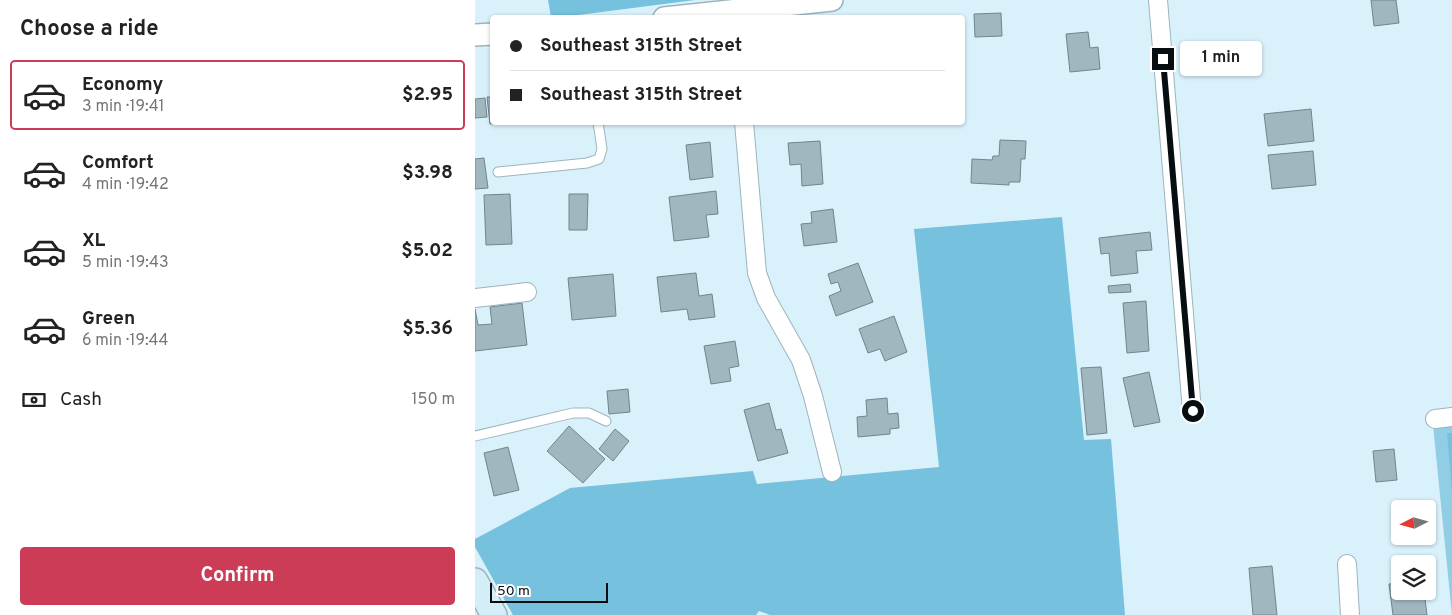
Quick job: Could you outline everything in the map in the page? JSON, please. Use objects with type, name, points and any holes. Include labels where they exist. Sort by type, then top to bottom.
[{"type":"main road","points":[[475,581],[494,615]]},
{"type":"street","points":[[717,15],[832,0]]},
{"type":"street","points":[[1158,0],[1193,411]]},
{"type":"street","points":[[475,35],[490,34]]},
{"type":"street","points":[[744,125],[757,273],[766,298],[801,360],[813,396],[832,472]]},
{"type":"street","points":[[475,298],[527,292]]},
{"type":"street","points":[[1347,564],[1350,615]]},
{"type":"lane","points":[[497,172],[587,164],[599,159],[601,149],[598,125]]},
{"type":"lane","points":[[475,436],[573,413],[589,413],[606,422]]},
{"type":"shaded area","points":[[548,0],[695,0],[578,15],[551,15]]},
{"type":"shaded area","points":[[1062,217],[1084,440],[1111,439],[1125,615],[770,615],[759,611],[756,615],[513,615],[475,547],[475,539],[570,488],[753,471],[757,484],[939,467],[914,229]]},
{"type":"shaded area","points":[[1452,424],[1452,615],[1433,425]]},
{"type":"shaded area","points":[[1447,433],[1452,433],[1452,493]]},
{"type":"building","points":[[1371,0],[1396,0],[1399,23],[1374,26]]},
{"type":"building","points":[[1001,13],[1002,36],[975,37],[974,14]]},
{"type":"building","points":[[1088,32],[1090,48],[1098,47],[1100,69],[1070,72],[1066,34]]},
{"type":"building","points":[[487,97],[490,97],[490,124]]},
{"type":"building","points":[[485,98],[487,117],[475,118],[475,99]]},
{"type":"building","points":[[1311,109],[1314,141],[1268,146],[1264,114]]},
{"type":"building","points":[[1000,140],[1026,141],[1025,159],[1021,159],[1020,182],[1009,182],[1009,185],[971,183],[972,159],[992,160],[993,156],[999,156]]},
{"type":"building","points":[[820,141],[823,184],[802,186],[801,164],[790,165],[788,143]]},
{"type":"building","points":[[710,142],[713,177],[690,180],[686,145]]},
{"type":"building","points":[[1313,151],[1316,185],[1272,189],[1268,155]]},
{"type":"building","points":[[484,158],[488,188],[475,189],[475,159]]},
{"type":"building","points":[[716,191],[718,214],[706,215],[709,237],[674,241],[669,197]]},
{"type":"building","points":[[510,194],[512,244],[486,245],[484,195]]},
{"type":"building","points":[[569,194],[588,194],[587,230],[569,230]]},
{"type":"building","points":[[833,209],[837,242],[804,246],[801,224],[812,223],[811,212]]},
{"type":"building","points":[[1150,232],[1152,250],[1136,251],[1138,273],[1111,276],[1109,253],[1101,254],[1099,238]]},
{"type":"building","points":[[858,263],[873,302],[836,316],[829,296],[841,291],[838,282],[831,284],[828,274]]},
{"type":"building","points":[[696,273],[699,296],[712,294],[715,317],[689,320],[687,309],[661,312],[657,277]]},
{"type":"building","points":[[613,274],[616,316],[572,320],[568,278]]},
{"type":"building","points":[[1130,284],[1131,292],[1109,293],[1108,286]]},
{"type":"building","points":[[1146,301],[1149,351],[1127,353],[1123,303]]},
{"type":"building","points":[[522,303],[527,345],[475,351],[475,309],[478,325],[492,324],[490,307]]},
{"type":"building","points":[[894,316],[907,352],[885,361],[880,349],[868,353],[859,329]]},
{"type":"building","points":[[735,341],[739,366],[729,368],[731,381],[711,384],[704,346]]},
{"type":"building","points":[[1101,367],[1107,433],[1087,435],[1081,368]]},
{"type":"building","points":[[1149,372],[1160,422],[1134,427],[1123,378]]},
{"type":"building","points":[[628,389],[630,412],[609,414],[607,391]]},
{"type":"building","points":[[887,398],[888,414],[898,413],[899,428],[890,429],[890,434],[858,437],[857,417],[867,416],[866,400]]},
{"type":"building","points":[[769,403],[776,430],[781,429],[788,453],[758,461],[744,410]]},
{"type":"building","points":[[569,426],[605,459],[583,483],[547,451]]},
{"type":"building","points":[[615,429],[629,441],[613,461],[599,449]]},
{"type":"building","points":[[508,447],[519,490],[494,496],[484,453]]},
{"type":"building","points":[[1394,449],[1397,480],[1376,482],[1373,451]]},
{"type":"building","points":[[1272,566],[1277,615],[1253,615],[1249,568]]},
{"type":"building","points":[[1389,584],[1391,584],[1391,600]]},
{"type":"building","points":[[1391,600],[1425,600],[1427,615],[1393,615]]},
{"type":"route","points":[[1163,59],[1193,411]]}]
